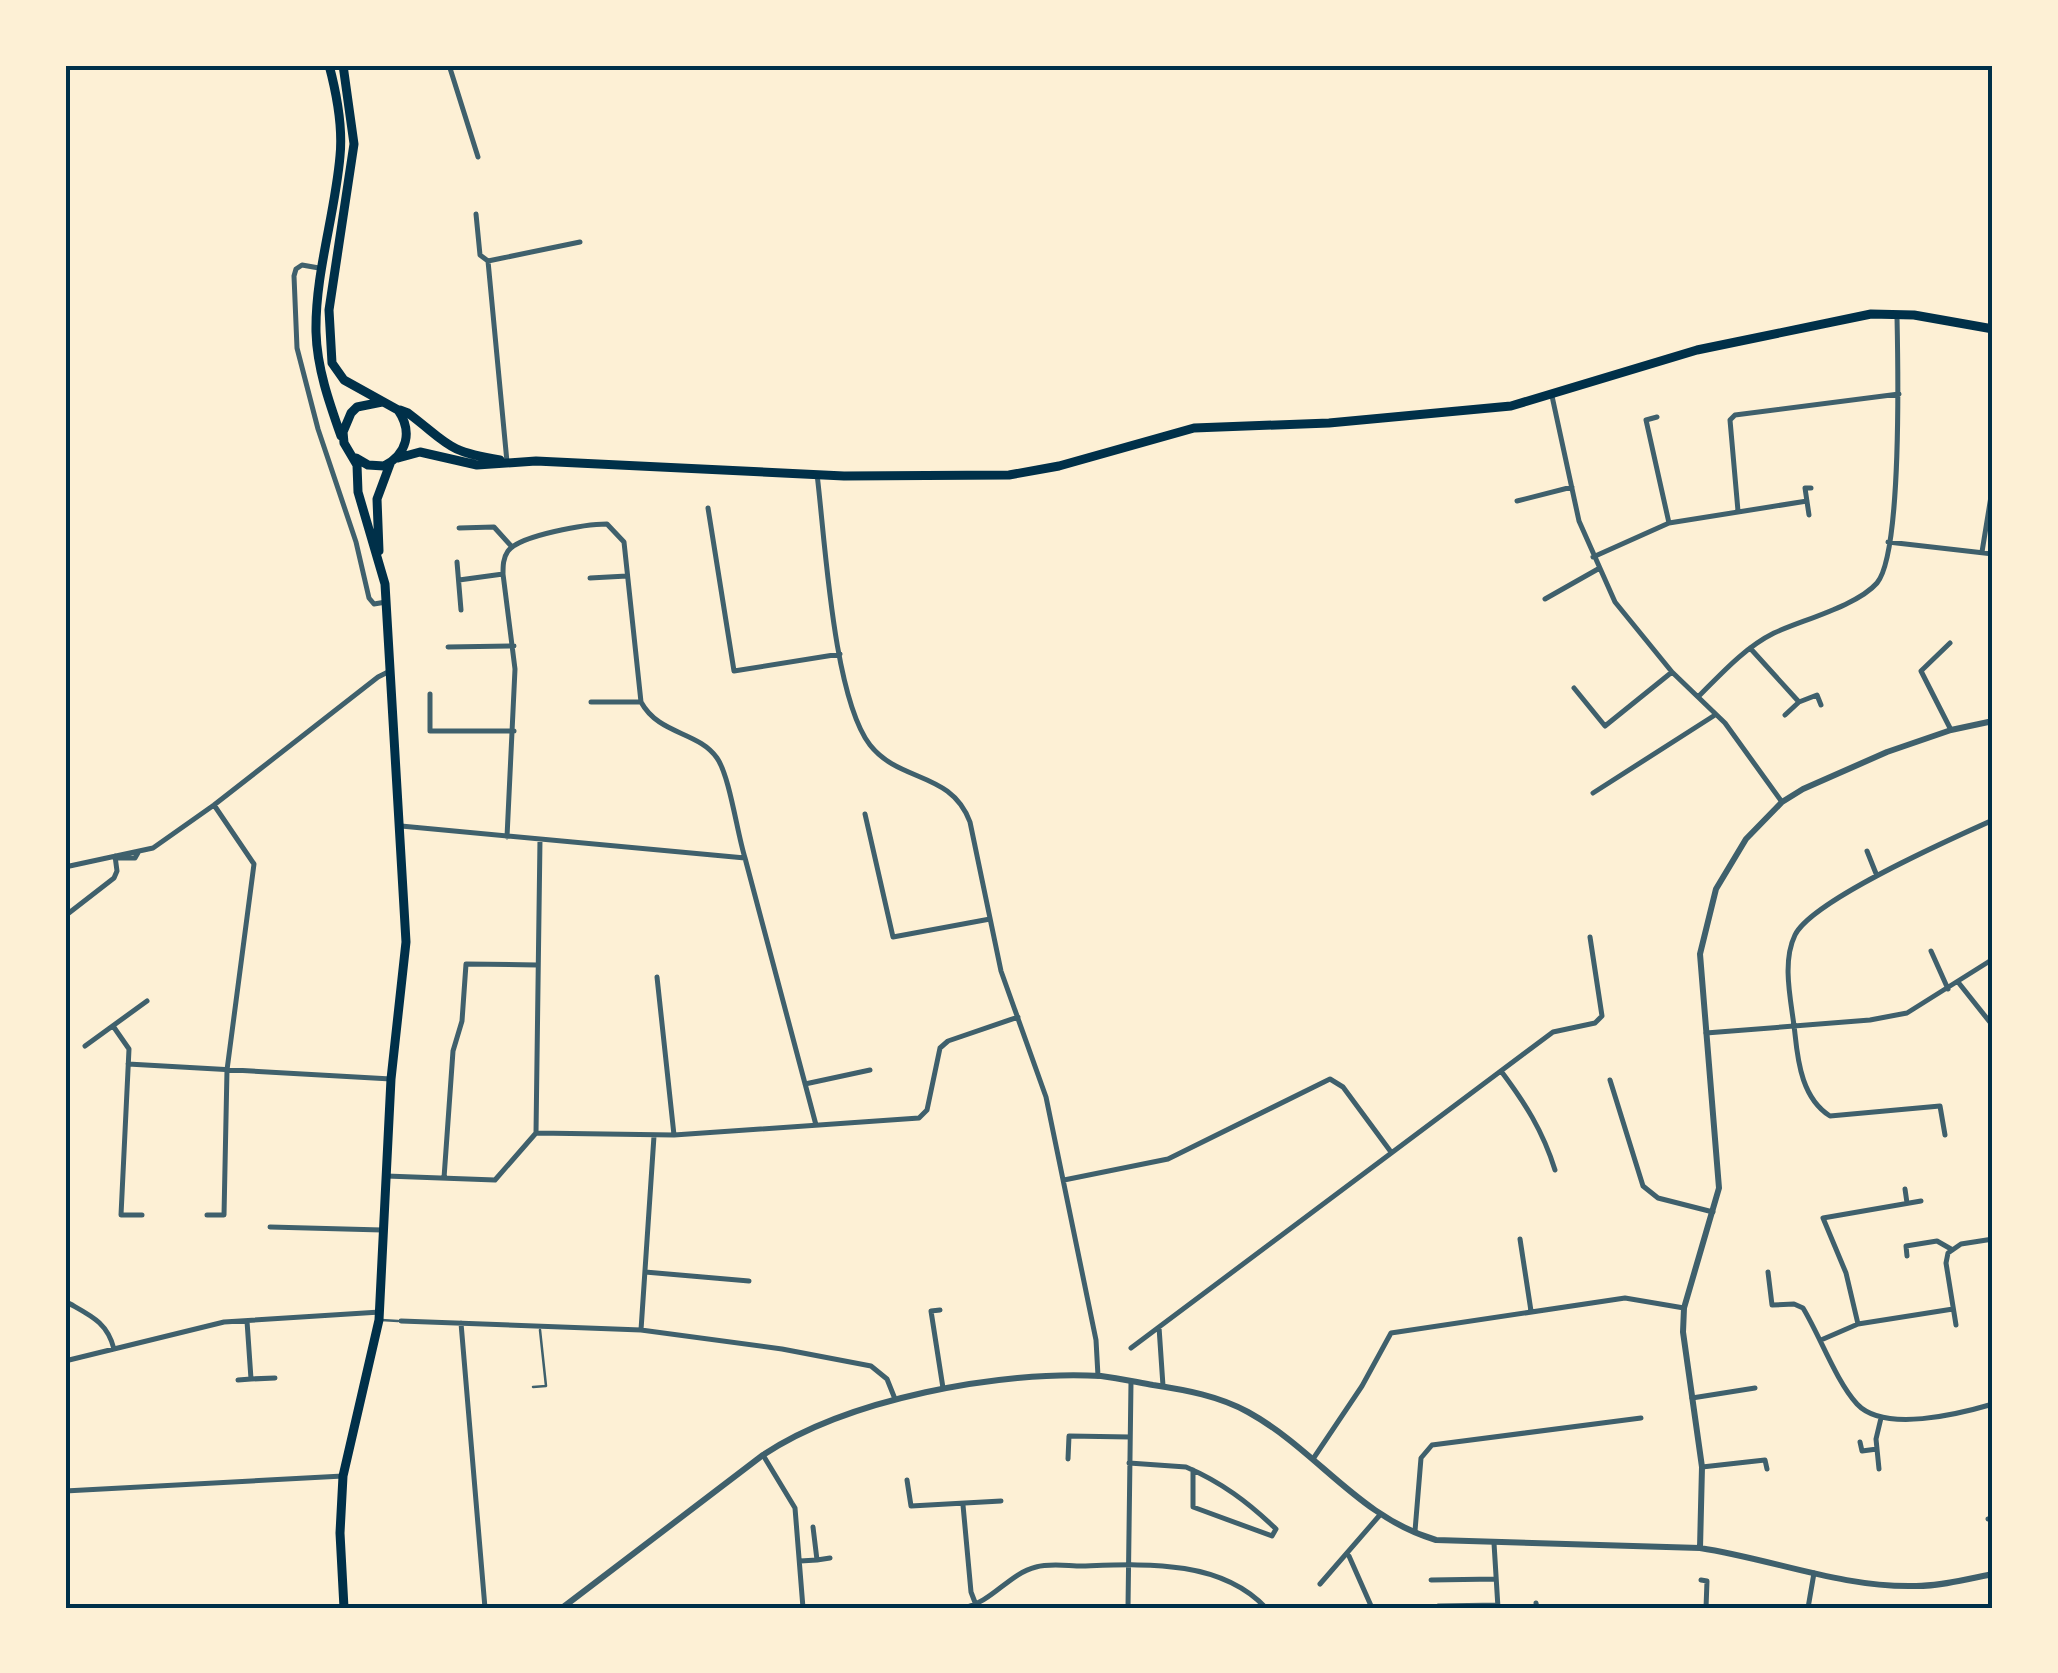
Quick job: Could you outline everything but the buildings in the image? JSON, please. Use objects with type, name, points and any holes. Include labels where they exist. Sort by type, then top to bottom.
[{"type":"main road","points":[[329,65],[341,138],[316,332],[322,380],[344,443],[357,466],[358,492],[380,564]]},
{"type":"main road","points":[[343,65],[354,144],[329,310],[332,363],[344,380],[408,413],[435,438],[460,453],[507,462]]},
{"type":"main road","points":[[336,191],[348,193]]},
{"type":"main road","points":[[351,454],[368,465],[420,452],[477,465],[507,462],[817,474],[1009,476],[1194,428],[1330,423],[1511,406],[1697,350],[1849,318],[1897,314],[1993,329]]},
{"type":"main road","points":[[344,443],[343,432],[351,413],[368,403],[382,402]]},
{"type":"main road","points":[[344,1608],[340,1533],[343,1476],[380,1316],[391,1079],[406,942],[377,499],[407,435],[398,410]]},
{"type":"street","points":[[449,65],[478,156]]},
{"type":"street","points":[[476,214],[480,256],[488,260],[580,242]]},
{"type":"street","points":[[488,260],[507,462]]},
{"type":"street","points":[[322,269],[296,269],[297,348],[318,429],[356,542],[368,598],[374,604],[386,602]]},
{"type":"street","points":[[1698,697],[1750,648],[1771,634],[1864,594],[1879,582],[1896,477],[1897,314]]},
{"type":"street","points":[[1738,511],[1730,420],[1735,414],[1899,394]]},
{"type":"street","points":[[1552,396],[1579,521],[1615,602],[1672,672],[1716,715],[1782,802]]},
{"type":"street","points":[[1657,418],[1646,420],[1669,523]]},
{"type":"street","points":[[817,474],[840,654],[856,718],[868,742],[895,767],[951,792],[965,810],[1002,971],[1046,1097],[1096,1340],[1098,1376]]},
{"type":"street","points":[[1982,552],[1993,484]]},
{"type":"street","points":[[1517,500],[1572,487]]},
{"type":"street","points":[[1809,515],[1804,488],[1812,488]]},
{"type":"street","points":[[1593,557],[1669,523],[1807,501]]},
{"type":"street","points":[[708,508],[734,671],[840,654]]},
{"type":"street","points":[[507,837],[514,730],[514,646],[503,574],[505,558],[512,547],[527,538],[607,524],[624,542],[641,702],[656,722],[716,756],[724,777],[816,1125]]},
{"type":"street","points":[[459,528],[494,527],[512,547]]},
{"type":"street","points":[[1888,542],[1993,554]]},
{"type":"street","points":[[457,562],[461,610]]},
{"type":"street","points":[[1545,600],[1598,569]]},
{"type":"street","points":[[459,580],[503,574]]},
{"type":"street","points":[[590,578],[628,576]]},
{"type":"street","points":[[1950,643],[1921,671],[1950,730]]},
{"type":"street","points":[[448,647],[514,646]]},
{"type":"street","points":[[1750,648],[1800,702]]},
{"type":"street","points":[[65,867],[154,848],[390,670]]},
{"type":"street","points":[[1574,688],[1605,726],[1672,672]]},
{"type":"street","points":[[430,694],[430,731],[514,730]]},
{"type":"street","points":[[1785,715],[1800,702],[1817,695],[1821,705]]},
{"type":"street","points":[[592,702],[641,702]]},
{"type":"street","points":[[1593,793],[1716,715]]},
{"type":"street","points":[[1700,1548],[1702,1467],[1683,1332],[1684,1308],[1714,1212],[1719,1176],[1700,954],[1712,899],[1726,866],[1746,840],[1782,802],[1802,789],[1887,752],[1993,720]]},
{"type":"street","points":[[207,1215],[224,1215],[227,1070],[254,864],[214,805]]},
{"type":"street","points":[[865,814],[893,938],[990,919]]},
{"type":"street","points":[[1945,1135],[1940,1106],[1830,1116],[1818,1109],[1807,1090],[1797,1057],[1788,959],[1796,933],[1816,914],[1896,863],[1993,820]]},
{"type":"street","points":[[401,826],[744,858]]},
{"type":"street","points":[[386,1176],[495,1180],[536,1133],[540,839]]},
{"type":"street","points":[[1867,851],[1877,876]]},
{"type":"street","points":[[65,916],[114,878],[118,872],[115,856]]},
{"type":"street","points":[[1131,1348],[1553,1032],[1594,1023],[1602,1016],[1590,937]]},
{"type":"street","points":[[1931,950],[1948,989]]},
{"type":"street","points":[[1706,1034],[1907,1013],[1993,959]]},
{"type":"street","points":[[444,1178],[453,1051],[462,1021],[466,964],[538,965]]},
{"type":"street","points":[[657,977],[674,1135]]},
{"type":"street","points":[[1958,982],[1993,1026]]},
{"type":"street","points":[[85,1046],[147,1001]]},
{"type":"street","points":[[536,1133],[654,1136],[919,1118],[927,1110],[940,1048],[948,1041],[1018,1017]]},
{"type":"street","points":[[113,1026],[129,1049],[121,1215],[142,1215]]},
{"type":"street","points":[[128,1064],[391,1079]]},
{"type":"street","points":[[805,1084],[870,1070]]},
{"type":"street","points":[[1501,1072],[1530,1110],[1545,1138],[1555,1170]]},
{"type":"street","points":[[1064,1180],[1168,1158],[1330,1079],[1343,1086],[1392,1152]]},
{"type":"street","points":[[1610,1080],[1640,1180],[1647,1191],[1658,1198],[1714,1212]]},
{"type":"street","points":[[642,1330],[654,1136]]},
{"type":"street","points":[[1905,1188],[1907,1203]]},
{"type":"street","points":[[1858,1324],[1846,1273],[1823,1218],[1921,1201]]},
{"type":"street","points":[[270,1227],[383,1230]]},
{"type":"street","points":[[1520,1239],[1531,1311]]},
{"type":"street","points":[[1956,1326],[1946,1262],[1951,1249],[1993,1239]]},
{"type":"street","points":[[1908,1256],[1906,1246],[1936,1242],[1951,1249]]},
{"type":"street","points":[[645,1272],[749,1281]]},
{"type":"street","points":[[1768,1272],[1772,1305],[1799,1306],[1856,1403],[1881,1418],[1898,1420],[1965,1412],[1993,1404]]},
{"type":"street","points":[[1313,1458],[1392,1334],[1636,1297],[1684,1308]]},
{"type":"street","points":[[65,1301],[103,1322],[114,1349]]},
{"type":"street","points":[[1821,1340],[1858,1324],[1953,1309]]},
{"type":"street","points":[[940,1310],[931,1311],[943,1388]]},
{"type":"street","points":[[65,1361],[224,1322],[380,1316]]},
{"type":"street","points":[[247,1321],[251,1379]]},
{"type":"street","points":[[401,1321],[642,1330],[857,1362],[881,1373],[895,1399]]},
{"type":"street","points":[[461,1323],[485,1608]]},
{"type":"street","points":[[1159,1328],[1163,1386]]},
{"type":"street","points":[[562,1608],[786,1441],[895,1399],[943,1388],[1098,1376],[1163,1386],[1236,1405],[1313,1458],[1379,1516],[1436,1540],[1700,1548],[1851,1581],[1915,1586],[1993,1574]]},
{"type":"street","points":[[238,1380],[275,1378]]},
{"type":"street","points":[[1128,1608],[1131,1382]]},
{"type":"street","points":[[1692,1398],[1755,1388]]},
{"type":"street","points":[[1415,1534],[1421,1458],[1432,1445],[1641,1418]]},
{"type":"street","points":[[1879,1469],[1881,1418]]},
{"type":"street","points":[[1068,1460],[1069,1436],[1130,1437]]},
{"type":"street","points":[[1860,1442],[1862,1451],[1877,1449]]},
{"type":"street","points":[[763,1455],[795,1508],[803,1608]]},
{"type":"street","points":[[1702,1467],[1764,1460],[1767,1469]]},
{"type":"street","points":[[1129,1464],[1193,1470],[1221,1482],[1276,1529],[1272,1536],[1193,1507],[1193,1470]]},
{"type":"street","points":[[65,1491],[343,1476]]},
{"type":"street","points":[[907,1480],[910,1506],[1001,1501]]},
{"type":"street","points":[[963,1505],[971,1592],[976,1605]]},
{"type":"street","points":[[1320,1584],[1379,1516]]},
{"type":"street","points":[[813,1526],[818,1560]]},
{"type":"street","points":[[1438,1606],[1498,1606],[1494,1543]]},
{"type":"street","points":[[1348,1554],[1372,1608]]},
{"type":"street","points":[[800,1561],[830,1558]]},
{"type":"street","points":[[962,1608],[976,1605],[1035,1567],[1128,1564],[1199,1571],[1232,1584],[1266,1608]]},
{"type":"street","points":[[1808,1608],[1814,1573]]},
{"type":"street","points":[[1432,1580],[1496,1580]]},
{"type":"street","points":[[1700,1580],[1707,1581],[1706,1608]]},
{"type":"lane","points":[[380,1316],[401,1321]]},
{"type":"lane","points":[[534,1387],[546,1386],[540,1326]]}]
